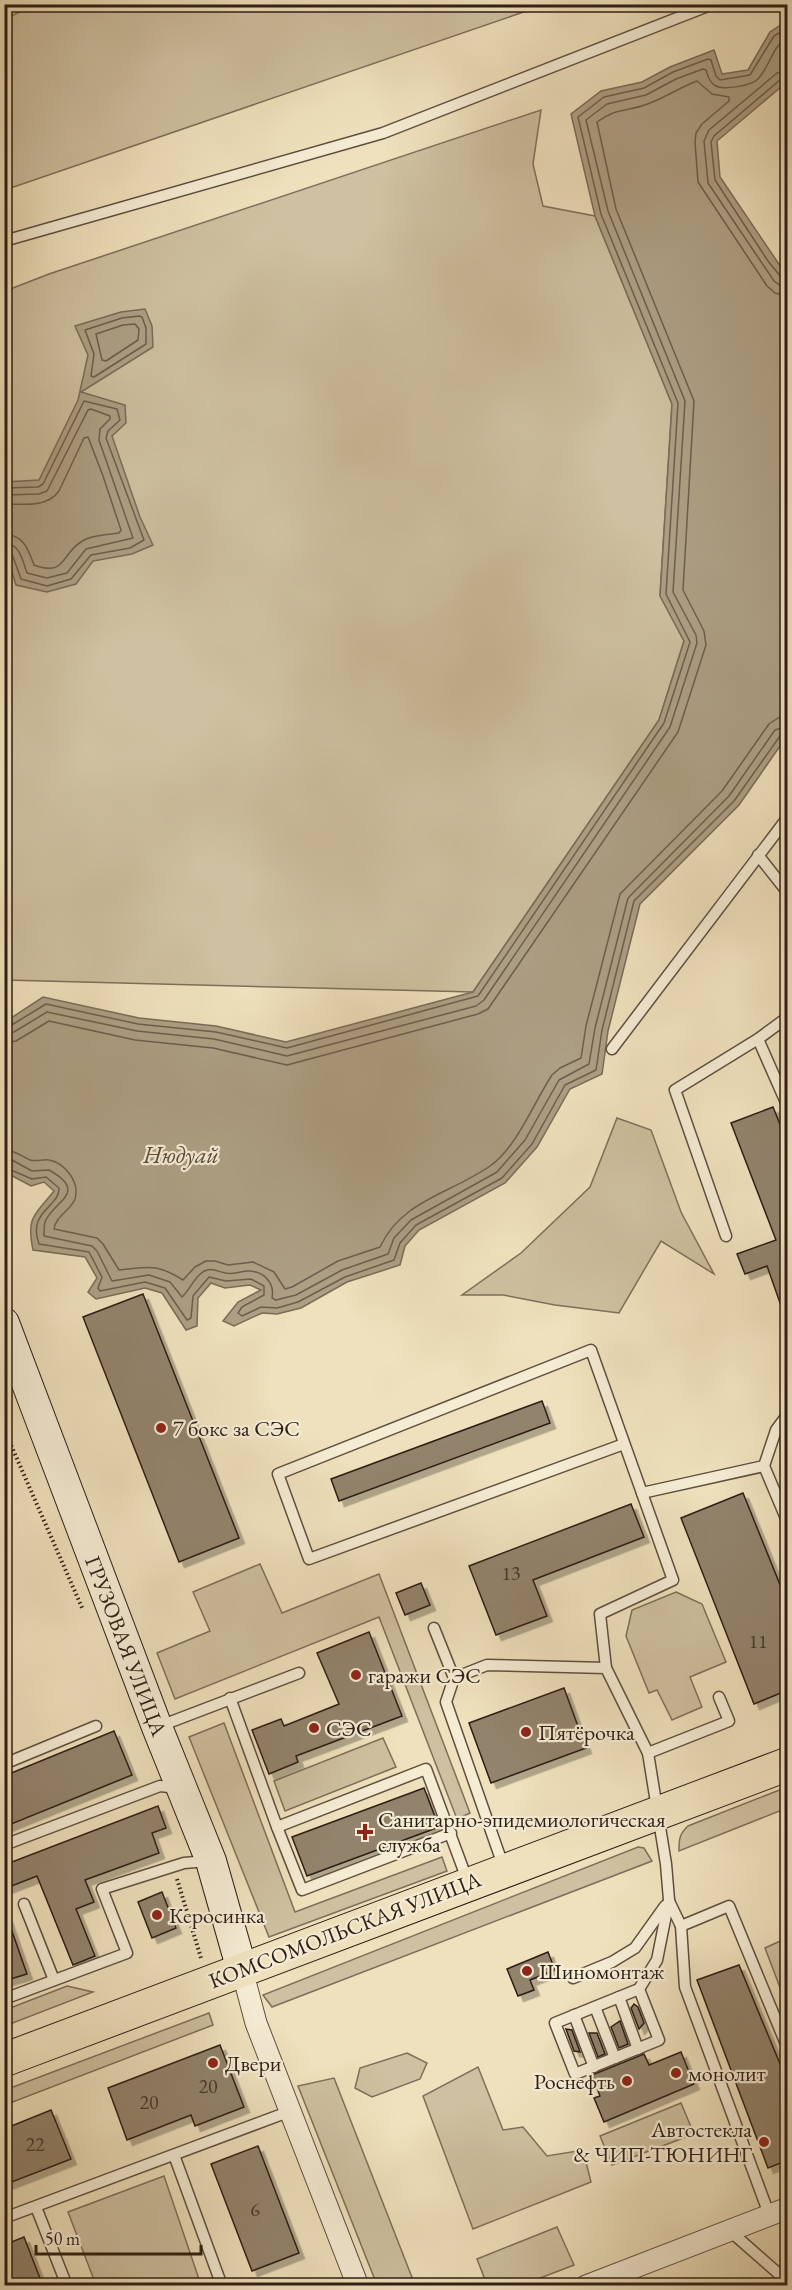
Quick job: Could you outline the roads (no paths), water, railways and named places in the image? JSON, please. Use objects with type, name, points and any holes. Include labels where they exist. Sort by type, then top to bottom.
[{"type":"main road","name":"ГРУЗОВАЯ УЛИЦА","points":[[4,1323],[157,1727],[211,1861],[242,1970]]},
{"type":"main road","name":"КОМСОМОЛЬСКАЯ УЛИЦА","points":[[4,2060],[788,1764]]},
{"type":"street","points":[[242,1970],[256,2023],[288,2112],[358,2286]]},
{"type":"street","points":[[586,2286],[778,2211]]},
{"type":"lane","points":[[4,241],[383,134],[712,4]]},
{"type":"lane","points":[[612,1049],[788,817]]},
{"type":"lane","points":[[758,855],[788,893]]},
{"type":"lane","points":[[726,1236],[675,1090],[758,1040],[788,1017]]},
{"type":"lane","points":[[758,1040],[788,1107]]},
{"type":"lane","points":[[624,1444],[309,1559],[278,1474],[591,1350],[673,1580],[600,1614],[606,1668],[648,1754],[669,1900],[681,1926],[685,1988],[778,2211]]},
{"type":"lane","points":[[788,1414],[776,1430],[764,1466],[788,1523]]},
{"type":"lane","points":[[642,1493],[764,1466]]},
{"type":"lane","points":[[434,1628],[454,1678],[446,1702],[505,1870]]},
{"type":"lane","points":[[454,1678],[488,1665],[606,1668]]},
{"type":"lane","points":[[157,1727],[299,1673]]},
{"type":"lane","points":[[648,1754],[729,1721],[719,1696]]},
{"type":"lane","points":[[231,1698],[302,1890],[451,1833]]},
{"type":"lane","points":[[4,1764],[96,1726]]},
{"type":"lane","points":[[277,1827],[426,1769],[469,1884]]},
{"type":"lane","points":[[4,1845],[160,1786],[181,1788]]},
{"type":"lane","points":[[4,1999],[127,1953],[102,1889],[184,1863],[211,1861]]},
{"type":"lane","points":[[573,1978],[612,1962],[635,1948],[669,1900]]},
{"type":"lane","points":[[639,1989],[659,2040],[575,2074],[555,2023],[639,1989],[657,1960],[669,1900]]},
{"type":"lane","points":[[24,1904],[54,1980]]},
{"type":"lane","points":[[681,1926],[729,1906],[788,2049]]},
{"type":"lane","points":[[619,1997],[638,2049]]},
{"type":"lane","points":[[595,2007],[615,2058]]},
{"type":"lane","points":[[574,2015],[594,2067]]},
{"type":"lane","points":[[4,2218],[288,2112]]},
{"type":"lane","points":[[174,2155],[222,2286]]},
{"type":"lane","points":[[36,2207],[67,2286]]},
{"type":"lane","points":[[729,2230],[788,2282]]},
{"type":"water","name":"Нюдуай","points":[[785,22],[788,23],[787,82],[717,141],[720,177],[787,276],[787,736],[739,805],[640,904],[608,1031],[602,1074],[570,1089],[537,1147],[505,1183],[419,1230],[405,1246],[400,1265],[347,1282],[301,1308],[277,1314],[262,1313],[234,1326],[223,1321],[238,1302],[261,1290],[250,1285],[225,1288],[211,1283],[198,1298],[197,1326],[186,1330],[162,1293],[145,1288],[96,1299],[88,1292],[97,1278],[85,1257],[33,1250],[31,1230],[34,1217],[54,1191],[44,1182],[31,1186],[5,1172],[5,1022],[43,997],[139,1018],[216,1026],[286,1042],[473,992],[659,720],[684,641],[660,596],[672,404],[595,216],[571,114],[601,91],[642,82],[670,67],[714,50],[722,74],[748,70],[770,32]]},
{"type":"water","points":[[145,309],[152,326],[153,347],[81,392],[125,405],[126,423],[112,436],[140,517],[153,545],[132,554],[93,561],[76,584],[47,592],[16,585],[5,549],[5,482],[39,480],[78,400],[88,355],[75,326],[121,312]]},
{"type":"place","name":"7 бокс за СЭС","points":[[161,1428]]},
{"type":"place","name":"гаражи СЭС","points":[[356,1675]]},
{"type":"place","name":"СЭС","points":[[314,1728]]},
{"type":"place","name":"Пятёрочка","points":[[526,1732]]},
{"type":"place","name":"Санитарно-эпидемиологическая служба","points":[[365,1832]]},
{"type":"place","name":"Керосинка","points":[[157,1915]]},
{"type":"place","name":"Шиномонтаж","points":[[527,1971]]},
{"type":"place","name":"Двери","points":[[213,2063]]},
{"type":"place","name":"монолит","points":[[676,2073]]},
{"type":"place","name":"Роснефть","points":[[627,2081]]},
{"type":"place","name":"Автостекла & ЧИП-ТЮНИНГ","points":[[764,2142]]}]
